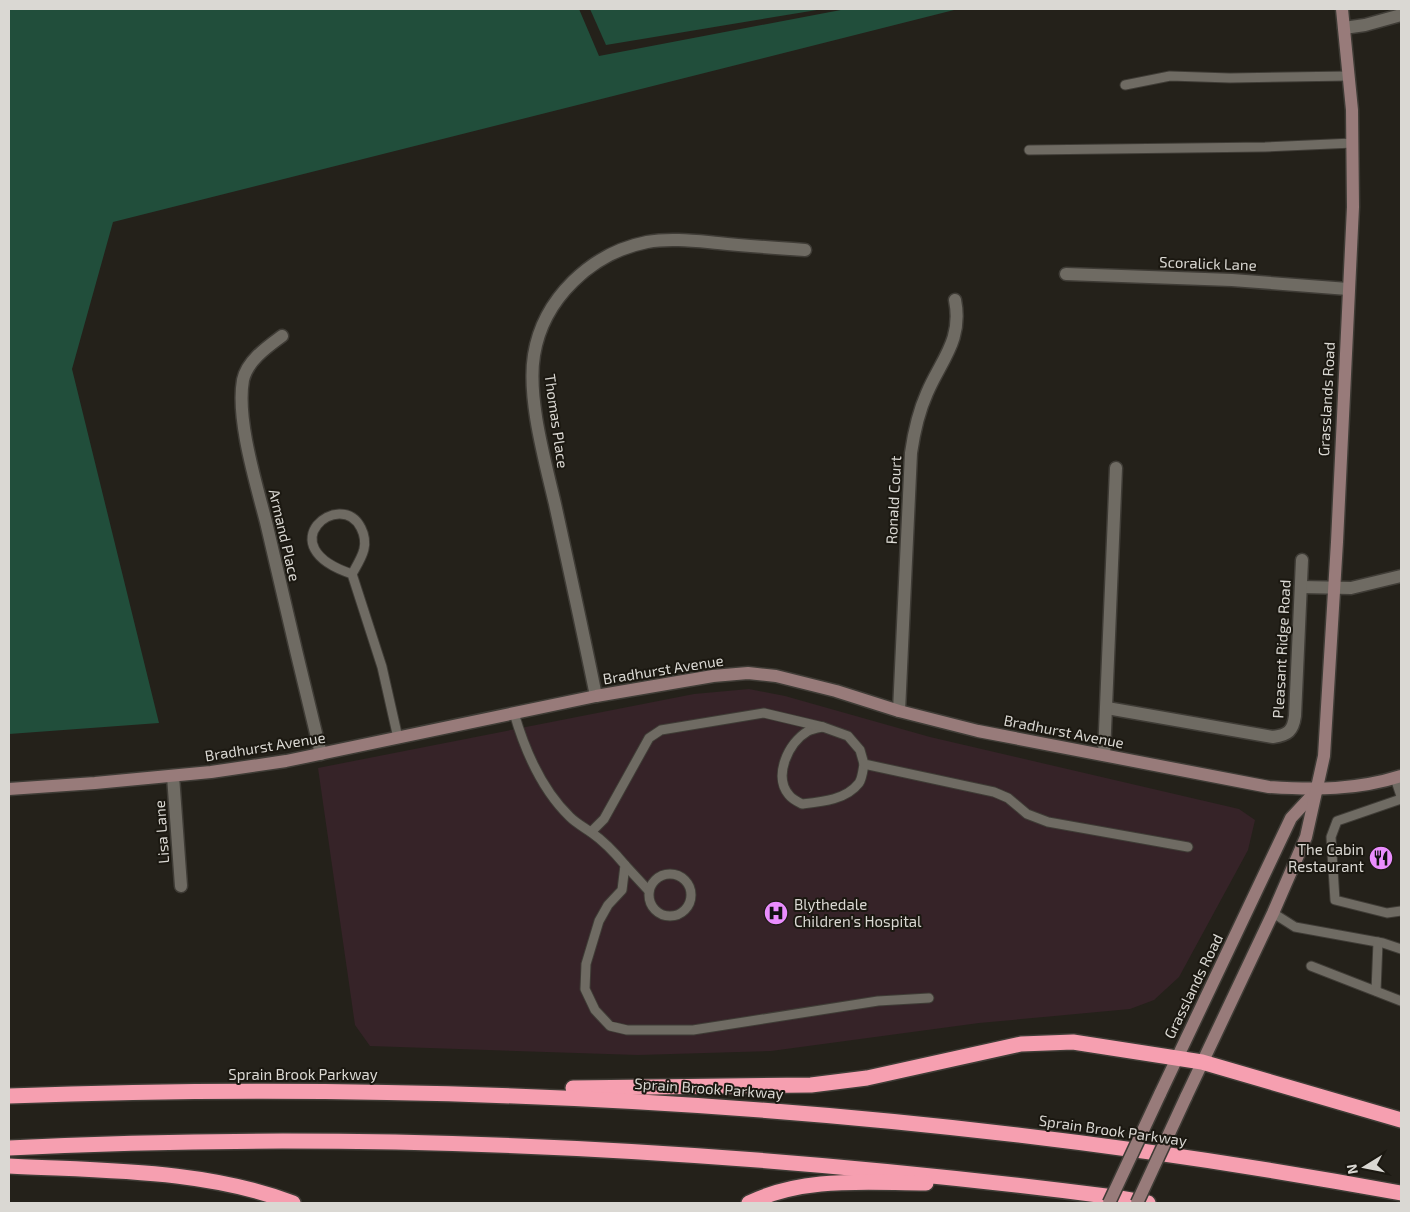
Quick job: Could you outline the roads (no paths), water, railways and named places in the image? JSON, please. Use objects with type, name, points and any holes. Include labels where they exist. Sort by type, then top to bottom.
[{"type":"highway","points":[[411,1092],[811,1085],[867,1078],[1003,1047],[1038,1042],[1073,1042],[1161,1057],[1177,1056],[1401,1120]]},
{"type":"highway","name":"Sprain Brook Parkway","points":[[9,1096],[202,1091],[411,1092],[673,1102],[888,1120],[1140,1151],[1401,1193]]},
{"type":"highway","points":[[9,1148],[270,1142],[490,1145],[750,1159],[1012,1184],[1148,1203]]},
{"type":"highway","points":[[9,1166],[183,1177],[232,1185],[294,1203]]},
{"type":"highway","points":[[749,1203],[779,1190],[810,1184],[1012,1184]]},
{"type":"main road","name":"Grasslands Road","points":[[1136,1203],[1273,913],[1306,837],[1324,756],[1353,207],[1353,143],[1342,9]]},
{"type":"main road","name":"Bradhurst Avenue","points":[[9,788],[173,776],[220,770],[320,754],[596,696],[713,676],[748,673],[776,676],[836,691],[899,711],[978,731],[1269,787],[1317,790],[1356,787],[1398,777]]},
{"type":"main road","name":"Grasslands Road","points":[[1110,1203],[1177,1056],[1291,818],[1317,790]]},
{"type":"street","points":[[1344,28],[1365,25],[1401,15]]},
{"type":"street","name":"Thomas Place","points":[[596,696],[545,461],[532,382],[534,357],[544,320],[567,288],[598,260],[615,251],[647,242],[683,240],[805,250]]},
{"type":"street","name":"Scoralick Lane","points":[[1066,274],[1232,280],[1348,289]]},
{"type":"street","name":"Ronald Court","points":[[899,711],[911,453],[915,426],[927,392],[951,348],[958,314],[955,300]]},
{"type":"street","name":"Armand Place","points":[[282,336],[255,359],[246,371],[242,397],[243,415],[255,478],[320,754]]},
{"type":"street","points":[[1104,755],[1116,468]]},
{"type":"street","name":"Pleasant Ridge Road","points":[[1107,708],[1273,737],[1287,735],[1294,727],[1295,716],[1302,560]]},
{"type":"street","points":[[1301,587],[1351,588],[1401,576]]},
{"type":"street","name":"Lisa Lane","points":[[173,776],[181,886]]},
{"type":"lane","points":[[1125,85],[1170,76],[1230,78],[1349,76]]},
{"type":"lane","points":[[1029,150],[1265,147],[1353,143]]},
{"type":"lane","points":[[352,574],[332,567],[317,556],[314,549],[313,532],[317,524],[326,517],[345,513],[354,517],[364,534],[366,543],[363,554],[352,574],[382,667],[398,738]]},
{"type":"lane","points":[[514,713],[529,754],[551,796],[571,818],[592,832],[613,850],[649,891],[652,906],[656,912],[670,917],[684,912],[691,900],[690,887],[686,881],[675,874],[668,874],[656,880],[649,891]]},
{"type":"lane","points":[[592,832],[604,819],[649,738],[661,730],[764,713],[823,726],[848,736],[860,750],[864,764],[859,783],[845,794],[834,799],[802,804],[789,795],[781,776],[784,762],[794,745],[808,732],[823,726]]},
{"type":"lane","points":[[864,764],[994,792],[1008,798],[1027,814],[1048,822],[1188,847]]},
{"type":"lane","points":[[1398,777],[1401,798],[1337,821],[1331,837],[1335,900],[1387,913],[1401,911]]},
{"type":"lane","points":[[625,865],[622,890],[608,905],[600,922],[586,964],[585,989],[595,1010],[610,1026],[627,1030],[693,1030],[878,1001],[929,998]]},
{"type":"lane","points":[[1273,913],[1295,927],[1378,942],[1401,949]]},
{"type":"lane","points":[[1376,991],[1378,942]]},
{"type":"lane","points":[[1311,966],[1401,1001]]},
{"type":"place","name":"The Cabin Restaurant","points":[[1381,858]]},
{"type":"place","name":"Blythedale Children's Hospital","points":[[776,913]]}]
